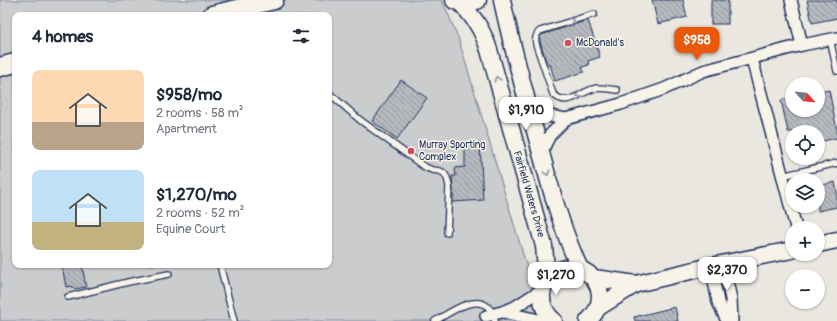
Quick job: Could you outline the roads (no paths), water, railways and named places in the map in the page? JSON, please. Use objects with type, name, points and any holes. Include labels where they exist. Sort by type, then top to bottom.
[{"type":"main road","points":[[224,12],[274,0]]},
{"type":"main road","points":[[457,1],[477,0]]},
{"type":"main road","points":[[0,67],[12,64]]},
{"type":"street","points":[[502,0],[510,37],[541,153],[568,243],[580,269]]},
{"type":"street","points":[[791,0],[802,45]]},
{"type":"street","name":"Fairfield Waters Drive","points":[[457,1],[474,17],[484,33],[544,246],[545,285],[542,298],[543,306],[547,314],[554,321]]},
{"type":"street","points":[[528,103],[544,114],[555,118],[566,119],[643,97],[703,71],[834,38]]},
{"type":"street","points":[[752,59],[794,221]]},
{"type":"street","points":[[541,153],[550,135],[566,119]]},
{"type":"street","points":[[825,243],[837,240]]},
{"type":"street","points":[[594,278],[636,284],[717,265],[785,251]]},
{"type":"street","points":[[717,265],[718,302],[727,321]]},
{"type":"street","points":[[717,265],[731,299],[732,321]]},
{"type":"street","points":[[494,316],[515,307],[545,285],[554,273],[571,267],[588,272],[594,278],[599,287],[601,297],[594,316]]},
{"type":"street","points":[[594,316],[636,284]]},
{"type":"street","points":[[494,316],[554,321]]},
{"type":"lane","points":[[594,14],[540,31],[535,38],[536,44],[553,94],[558,99],[568,99],[580,96],[597,88],[616,90]]},
{"type":"lane","points":[[834,38],[837,71]]},
{"type":"lane","points":[[332,96],[360,120],[423,166],[432,170],[440,170],[444,173],[449,186],[447,233]]},
{"type":"lane","points":[[782,176],[837,163]]},
{"type":"lane","points":[[221,268],[234,321]]},
{"type":"lane","points":[[68,297],[128,282],[169,274]]},
{"type":"lane","points":[[435,321],[462,306],[475,302],[486,305],[494,316]]},
{"type":"place","name":"McDonald's","points":[[568,43]]},
{"type":"place","name":"Murray Sporting Complex","points":[[411,151]]}]
